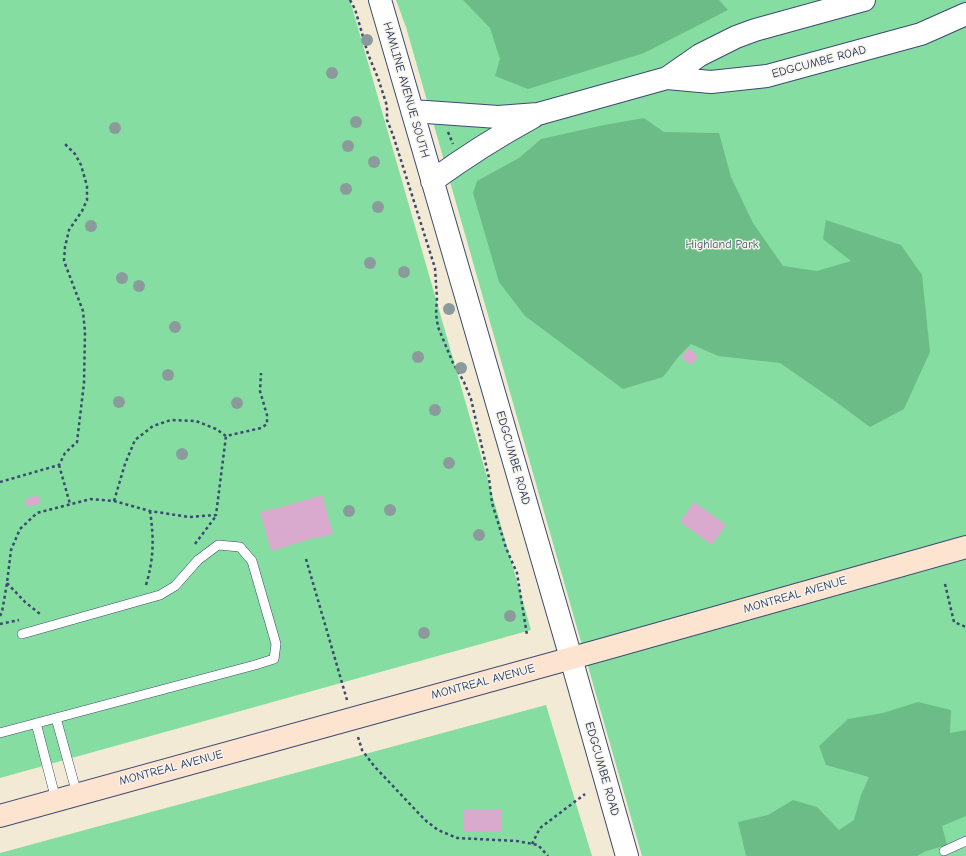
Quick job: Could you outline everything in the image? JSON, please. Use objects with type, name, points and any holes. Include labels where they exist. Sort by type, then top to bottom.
[{"type":"main road","name":"MONTREAL AVENUE","points":[[0,816],[966,547]]},
{"type":"street","name":"HAMLINE AVENUE SOUTH","points":[[380,0],[432,181]]},
{"type":"street","name":"EDGCUMBE ROAD","points":[[412,111],[498,117],[538,114],[667,78],[700,55],[736,37],[755,30],[864,0]]},
{"type":"street","name":"EDGCUMBE ROAD","points":[[667,78],[711,82],[767,76],[921,34],[966,14]]},
{"type":"street","name":"EDGCUMBE ROAD","points":[[538,114],[498,136],[459,161],[432,181],[627,856]]},
{"type":"lane","points":[[0,733],[256,665],[274,658],[276,644],[252,561],[240,547],[218,545],[198,560],[175,586],[160,595],[22,634]]},
{"type":"lane","points":[[56,718],[66,797]]},
{"type":"lane","points":[[36,724],[66,797]]},
{"type":"lane","points":[[944,851],[966,841]]},
{"type":"path","points":[[350,0],[355,9],[368,54],[387,106],[387,120],[435,268],[438,298],[436,314],[438,327],[453,363],[464,382],[471,399],[489,478],[492,503],[506,548],[517,573],[527,634]]},
{"type":"path","points":[[64,143],[75,154],[81,165],[87,186],[87,200],[82,211],[69,230],[65,247],[64,261],[83,311],[85,332],[84,383],[77,442],[65,453],[59,465],[70,504]]},
{"type":"path","points":[[114,501],[125,464],[135,440],[153,426],[171,420],[196,421],[216,429],[226,436],[261,428],[267,424],[267,415],[260,391],[260,373]]},
{"type":"path","points":[[193,547],[216,516],[226,436]]},
{"type":"path","points":[[0,482],[59,465]]},
{"type":"path","points":[[0,616],[7,583],[11,550],[20,529],[37,512],[91,499],[114,501],[150,511],[189,517],[216,516]]},
{"type":"path","points":[[150,511],[153,534],[153,554],[151,569],[146,585],[152,582]]},
{"type":"path","points":[[306,559],[362,750],[374,766],[425,820],[438,830],[457,838],[517,841],[538,845],[548,856]]},
{"type":"path","points":[[7,583],[25,602],[40,614],[34,616]]},
{"type":"path","points":[[945,584],[954,622],[966,627]]},
{"type":"path","points":[[0,624],[20,619]]},
{"type":"path","points":[[532,844],[540,828],[585,794]]},
{"type":"green space","points":[[0,0],[350,0],[531,630],[0,778]]},
{"type":"green space","name":"Highland Park","points":[[396,0],[966,0],[966,856],[642,856],[406,27]]},
{"type":"green space","points":[[463,0],[719,0],[728,10],[644,53],[528,89],[495,76],[500,59],[490,28]]},
{"type":"green space","points":[[644,118],[664,132],[719,133],[731,177],[753,223],[783,266],[817,271],[851,261],[823,239],[826,220],[901,245],[922,275],[930,352],[904,409],[870,427],[780,363],[718,356],[691,344],[679,356],[663,377],[623,389],[525,316],[499,282],[473,193],[477,181],[519,158],[541,139]]},
{"type":"green space","points":[[918,702],[951,710],[950,733],[966,730],[966,816],[942,826],[947,845],[926,851],[917,856],[746,856],[738,822],[768,815],[793,800],[817,807],[839,830],[854,820],[861,795],[869,777],[826,765],[819,746],[848,719],[883,713]]},
{"type":"green space","points":[[546,705],[592,856],[0,856],[0,853]]},
{"type":"building","points":[[688,348],[698,356],[692,365],[681,358]]},
{"type":"building","points":[[38,495],[41,503],[27,507],[25,499]]},
{"type":"building","points":[[322,495],[333,534],[317,537],[271,551],[260,512]]},
{"type":"building","points":[[694,502],[726,525],[712,545],[680,522]]},
{"type":"building","points":[[463,809],[501,809],[501,832],[463,832]]}]
